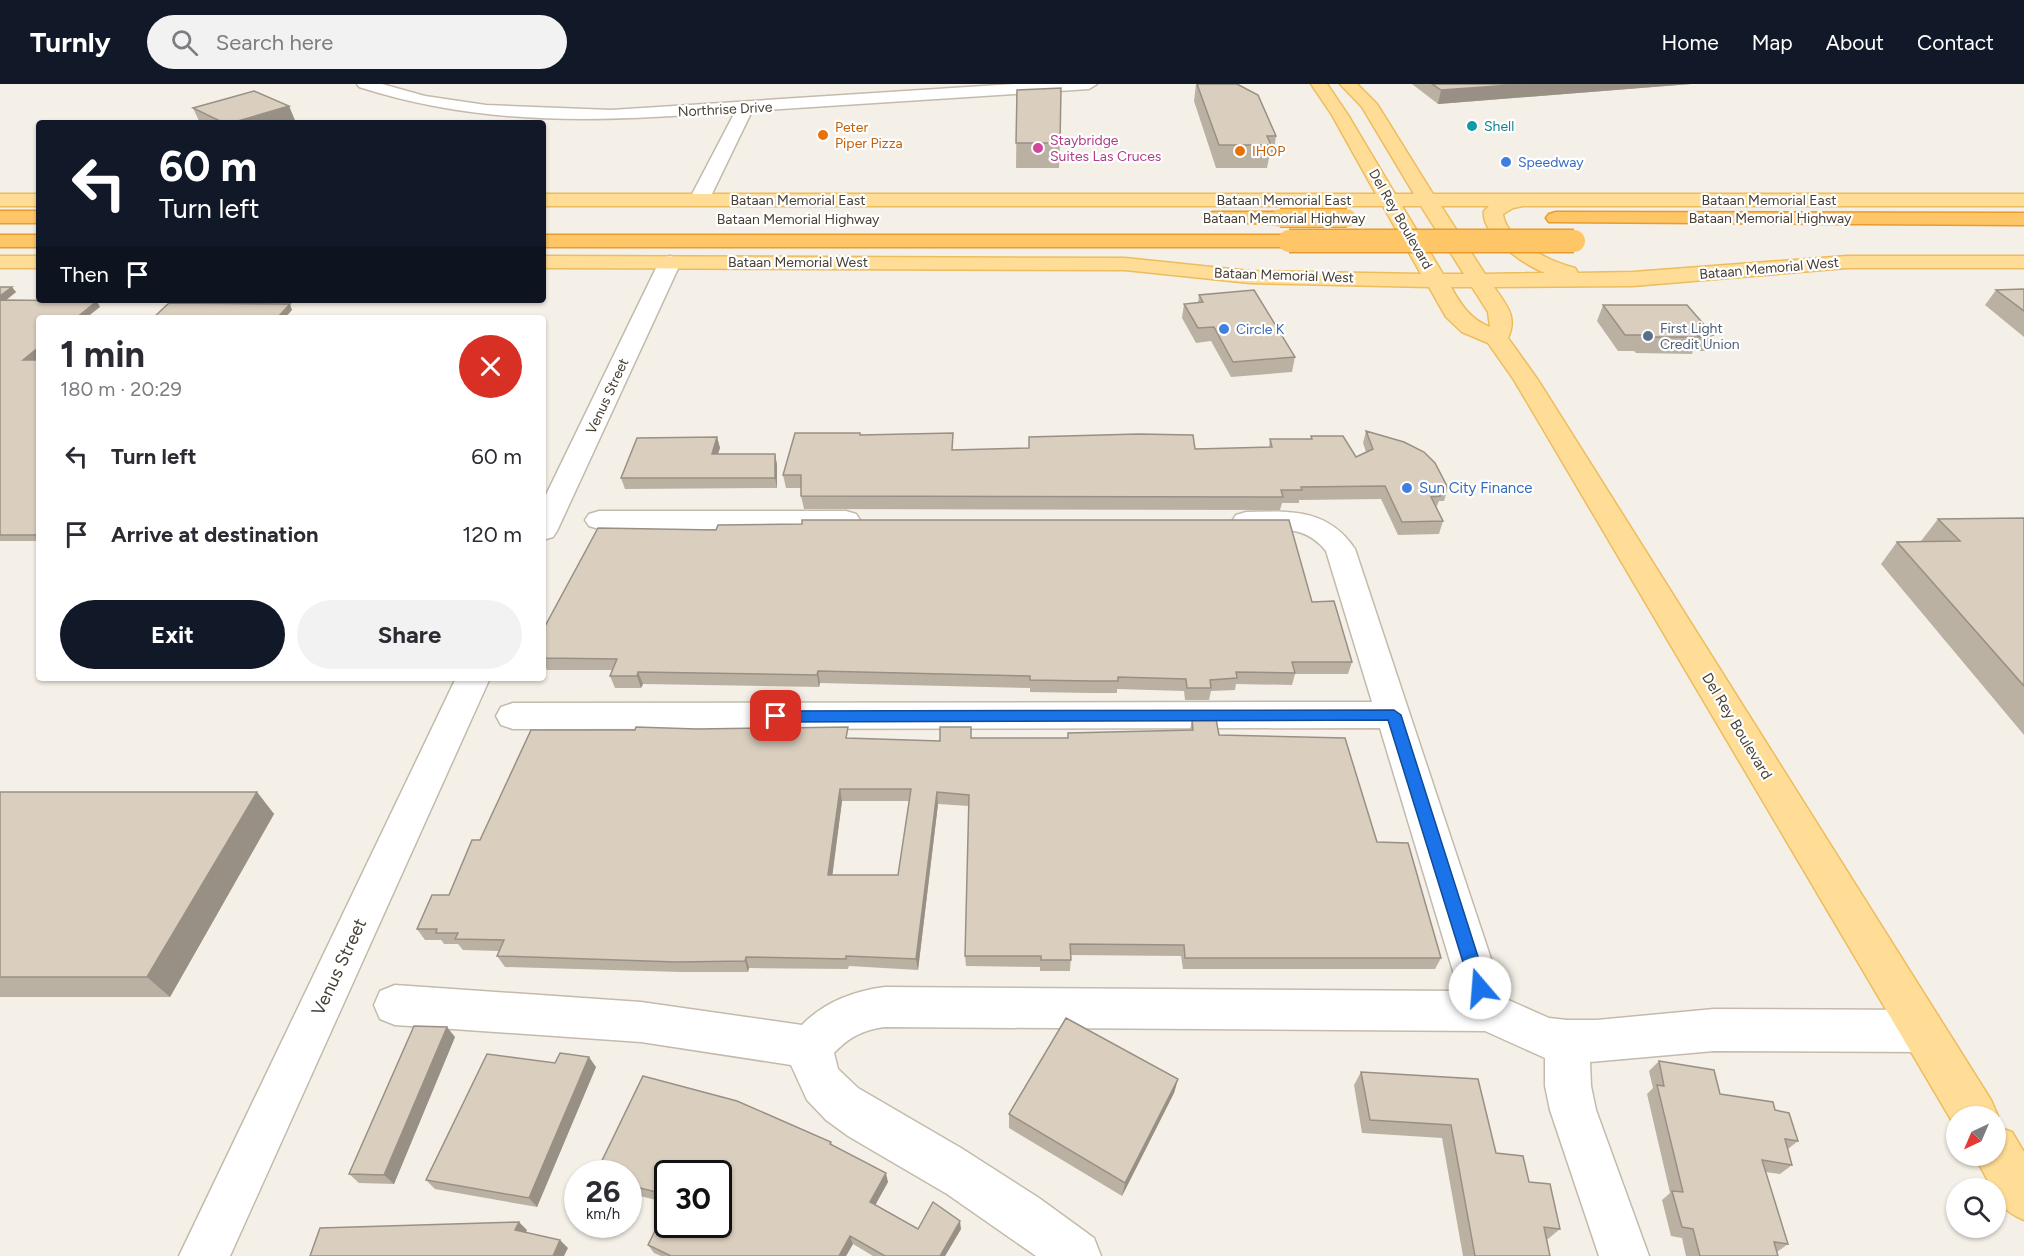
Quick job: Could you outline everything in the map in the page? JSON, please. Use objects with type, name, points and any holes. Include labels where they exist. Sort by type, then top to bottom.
[{"type":"highway","points":[[2003,219],[2024,214]]},
{"type":"highway","points":[[0,217],[36,217]]},
{"type":"highway","name":"Bataan Memorial Highway","points":[[546,219],[2024,219]]},
{"type":"highway","points":[[0,241],[36,241]]},
{"type":"highway","name":"Bataan Memorial Highway","points":[[546,241],[1598,241]]},
{"type":"main road","name":"Del Rey Boulevard","points":[[1319,84],[1340,115],[1454,312],[1476,330],[1496,338],[1526,380],[1969,1106]]},
{"type":"main road","name":"Del Rey Boulevard","points":[[1348,84],[1373,110],[1427,200],[1480,280],[1502,319],[1502,326],[1496,338]]},
{"type":"main road","points":[[1340,115],[1373,110],[1366,84]]},
{"type":"main road","points":[[0,200],[36,200]]},
{"type":"main road","name":"Bataan Memorial East","points":[[546,200],[2024,200]]},
{"type":"main road","points":[[1302,201],[1326,207],[1350,222],[1366,249],[1361,264],[1351,271],[1324,277]]},
{"type":"main road","points":[[1519,201],[1500,207],[1494,211],[1493,216],[1516,249],[1543,266],[1594,279]]},
{"type":"main road","points":[[0,262],[36,262]]},
{"type":"main road","name":"Bataan Memorial West","points":[[546,262],[1125,264],[1250,277],[1436,281],[1669,277],[1822,263],[2024,262]]},
{"type":"main road","points":[[2005,1166],[2024,1197]]},
{"type":"street","name":"Northrise Drive","points":[[365,84],[399,95],[457,106],[551,115],[611,116],[1089,84]]},
{"type":"street","points":[[699,200],[745,108]]},
{"type":"street","name":"Venus Street","points":[[546,525],[670,262]]},
{"type":"street","points":[[599,520],[870,520]]},
{"type":"street","points":[[1223,521],[1293,521],[1322,529],[1333,538],[1340,549],[1487,1011]]},
{"type":"street","name":"Venus Street","points":[[204,1256],[472,681]]},
{"type":"street","points":[[513,716],[1394,715]]},
{"type":"street","points":[[395,1005],[641,1022],[811,1047]]},
{"type":"street","points":[[1076,1256],[1003,1203],[943,1164],[846,1108],[818,1080],[812,1064],[811,1047],[821,1034],[837,1021],[861,1011],[885,1007],[1487,1011],[1547,1038],[1567,1041],[1597,1041],[1714,1030],[1923,1031]]},
{"type":"street","points":[[1567,1041],[1568,1086],[1573,1110],[1624,1256]]},
{"type":"building","points":[[1197,84],[1237,84],[1258,95],[1276,136],[1267,136],[1271,145],[1219,145]]},
{"type":"building","points":[[1432,84],[1525,84],[1441,90]]},
{"type":"building","points":[[1061,88],[1060,143],[1016,143],[1017,90]]},
{"type":"building","points":[[254,91],[289,106],[241,120],[218,120],[193,108]]},
{"type":"building","points":[[0,287],[12,287],[0,296]]},
{"type":"building","points":[[2024,289],[2024,311],[1996,290]]},
{"type":"building","points":[[1254,290],[1295,357],[1233,362],[1214,327],[1198,328],[1184,304],[1203,302],[1199,295]]},
{"type":"building","points":[[0,300],[36,300],[36,303],[95,303],[80,315],[36,315],[36,349],[23,360],[36,360],[36,535],[0,535]]},
{"type":"building","points":[[169,303],[290,304],[280,315],[156,315]]},
{"type":"building","points":[[1603,305],[1687,305],[1713,335],[1643,337],[1642,335],[1625,335]]},
{"type":"building","points":[[1366,431],[1404,442],[1424,452],[1435,463],[1448,488],[1436,488],[1440,496],[1431,497],[1443,521],[1402,522],[1385,486],[1301,487],[1302,490],[1281,490],[1283,497],[801,496],[801,475],[783,475],[795,433],[860,433],[860,435],[953,433],[952,450],[1029,448],[1029,437],[1193,435],[1195,449],[1272,447],[1270,439],[1343,436],[1356,457],[1373,449]]},
{"type":"building","points":[[717,437],[712,454],[775,454],[775,478],[621,478],[637,438]]},
{"type":"building","points":[[2024,518],[2024,686],[1897,542],[1960,541],[1938,519]]},
{"type":"building","points":[[802,520],[1289,520],[1312,602],[1334,601],[1352,662],[1292,662],[1295,673],[1236,672],[1237,678],[1210,680],[1211,688],[1187,688],[1186,679],[1118,677],[1118,681],[1030,680],[1030,676],[818,671],[817,675],[638,672],[637,676],[610,676],[617,659],[546,658],[546,624],[598,528],[716,530],[718,525],[802,524]]},
{"type":"building","points":[[1192,719],[1216,719],[1219,735],[1345,738],[1377,842],[1408,843],[1441,958],[1185,958],[1184,945],[1070,944],[1071,960],[1041,960],[1041,956],[965,956],[969,795],[937,792],[916,959],[846,956],[846,959],[746,957],[745,961],[676,962],[497,956],[504,940],[455,939],[458,933],[436,933],[437,929],[417,929],[432,895],[449,895],[472,840],[480,840],[531,730],[635,730],[636,727],[697,729],[848,727],[846,738],[940,741],[940,727],[971,727],[971,738],[1068,738],[1068,733],[1193,730]],"holes":[[[840,789],[911,789],[898,875],[828,875]]]},
{"type":"building","points":[[0,792],[257,792],[147,977],[0,977]]},
{"type":"building","points":[[1066,1018],[1178,1079],[1125,1183],[1009,1114]]},
{"type":"building","points":[[414,1026],[447,1027],[384,1175],[349,1174]]},
{"type":"building","points":[[560,1053],[589,1057],[529,1198],[426,1180],[487,1054],[555,1063]]},
{"type":"building","points":[[1659,1061],[1714,1070],[1720,1094],[1773,1102],[1775,1110],[1789,1113],[1798,1141],[1785,1139],[1792,1165],[1762,1160],[1788,1244],[1774,1242],[1778,1256],[1700,1256],[1693,1229],[1682,1227],[1672,1191],[1683,1192],[1657,1085],[1664,1086]]},
{"type":"building","points":[[1361,1072],[1478,1079],[1496,1153],[1523,1156],[1529,1182],[1550,1184],[1560,1229],[1544,1227],[1550,1256],[1475,1256],[1451,1125],[1370,1120]]},
{"type":"building","points":[[643,1076],[737,1101],[831,1142],[830,1144],[886,1173],[870,1202],[918,1229],[933,1202],[960,1221],[940,1256],[885,1256],[850,1236],[839,1256],[671,1256],[648,1245],[654,1233],[654,1238],[732,1238],[732,1160],[654,1160],[654,1192],[642,1188],[642,1160],[602,1160]]},
{"type":"building","points":[[519,1222],[515,1230],[560,1240],[553,1256],[310,1256],[320,1228]]},
{"type":"place","name":"Shell","points":[[1472,126]]},
{"type":"place","name":"Peter Piper Pizza","points":[[823,135]]},
{"type":"place","name":"Staybridge Suites Las Cruces","points":[[1038,148]]},
{"type":"place","name":"IHOP","points":[[1240,151]]},
{"type":"place","name":"Speedway","points":[[1506,162]]},
{"type":"place","name":"Circle K","points":[[1224,329]]},
{"type":"place","name":"First Light Credit Union","points":[[1648,336]]},
{"type":"place","name":"Sun City Finance","points":[[1407,488]]},
{"type":"route","points":[[776,716],[1394,715],[1480,988]]}]
